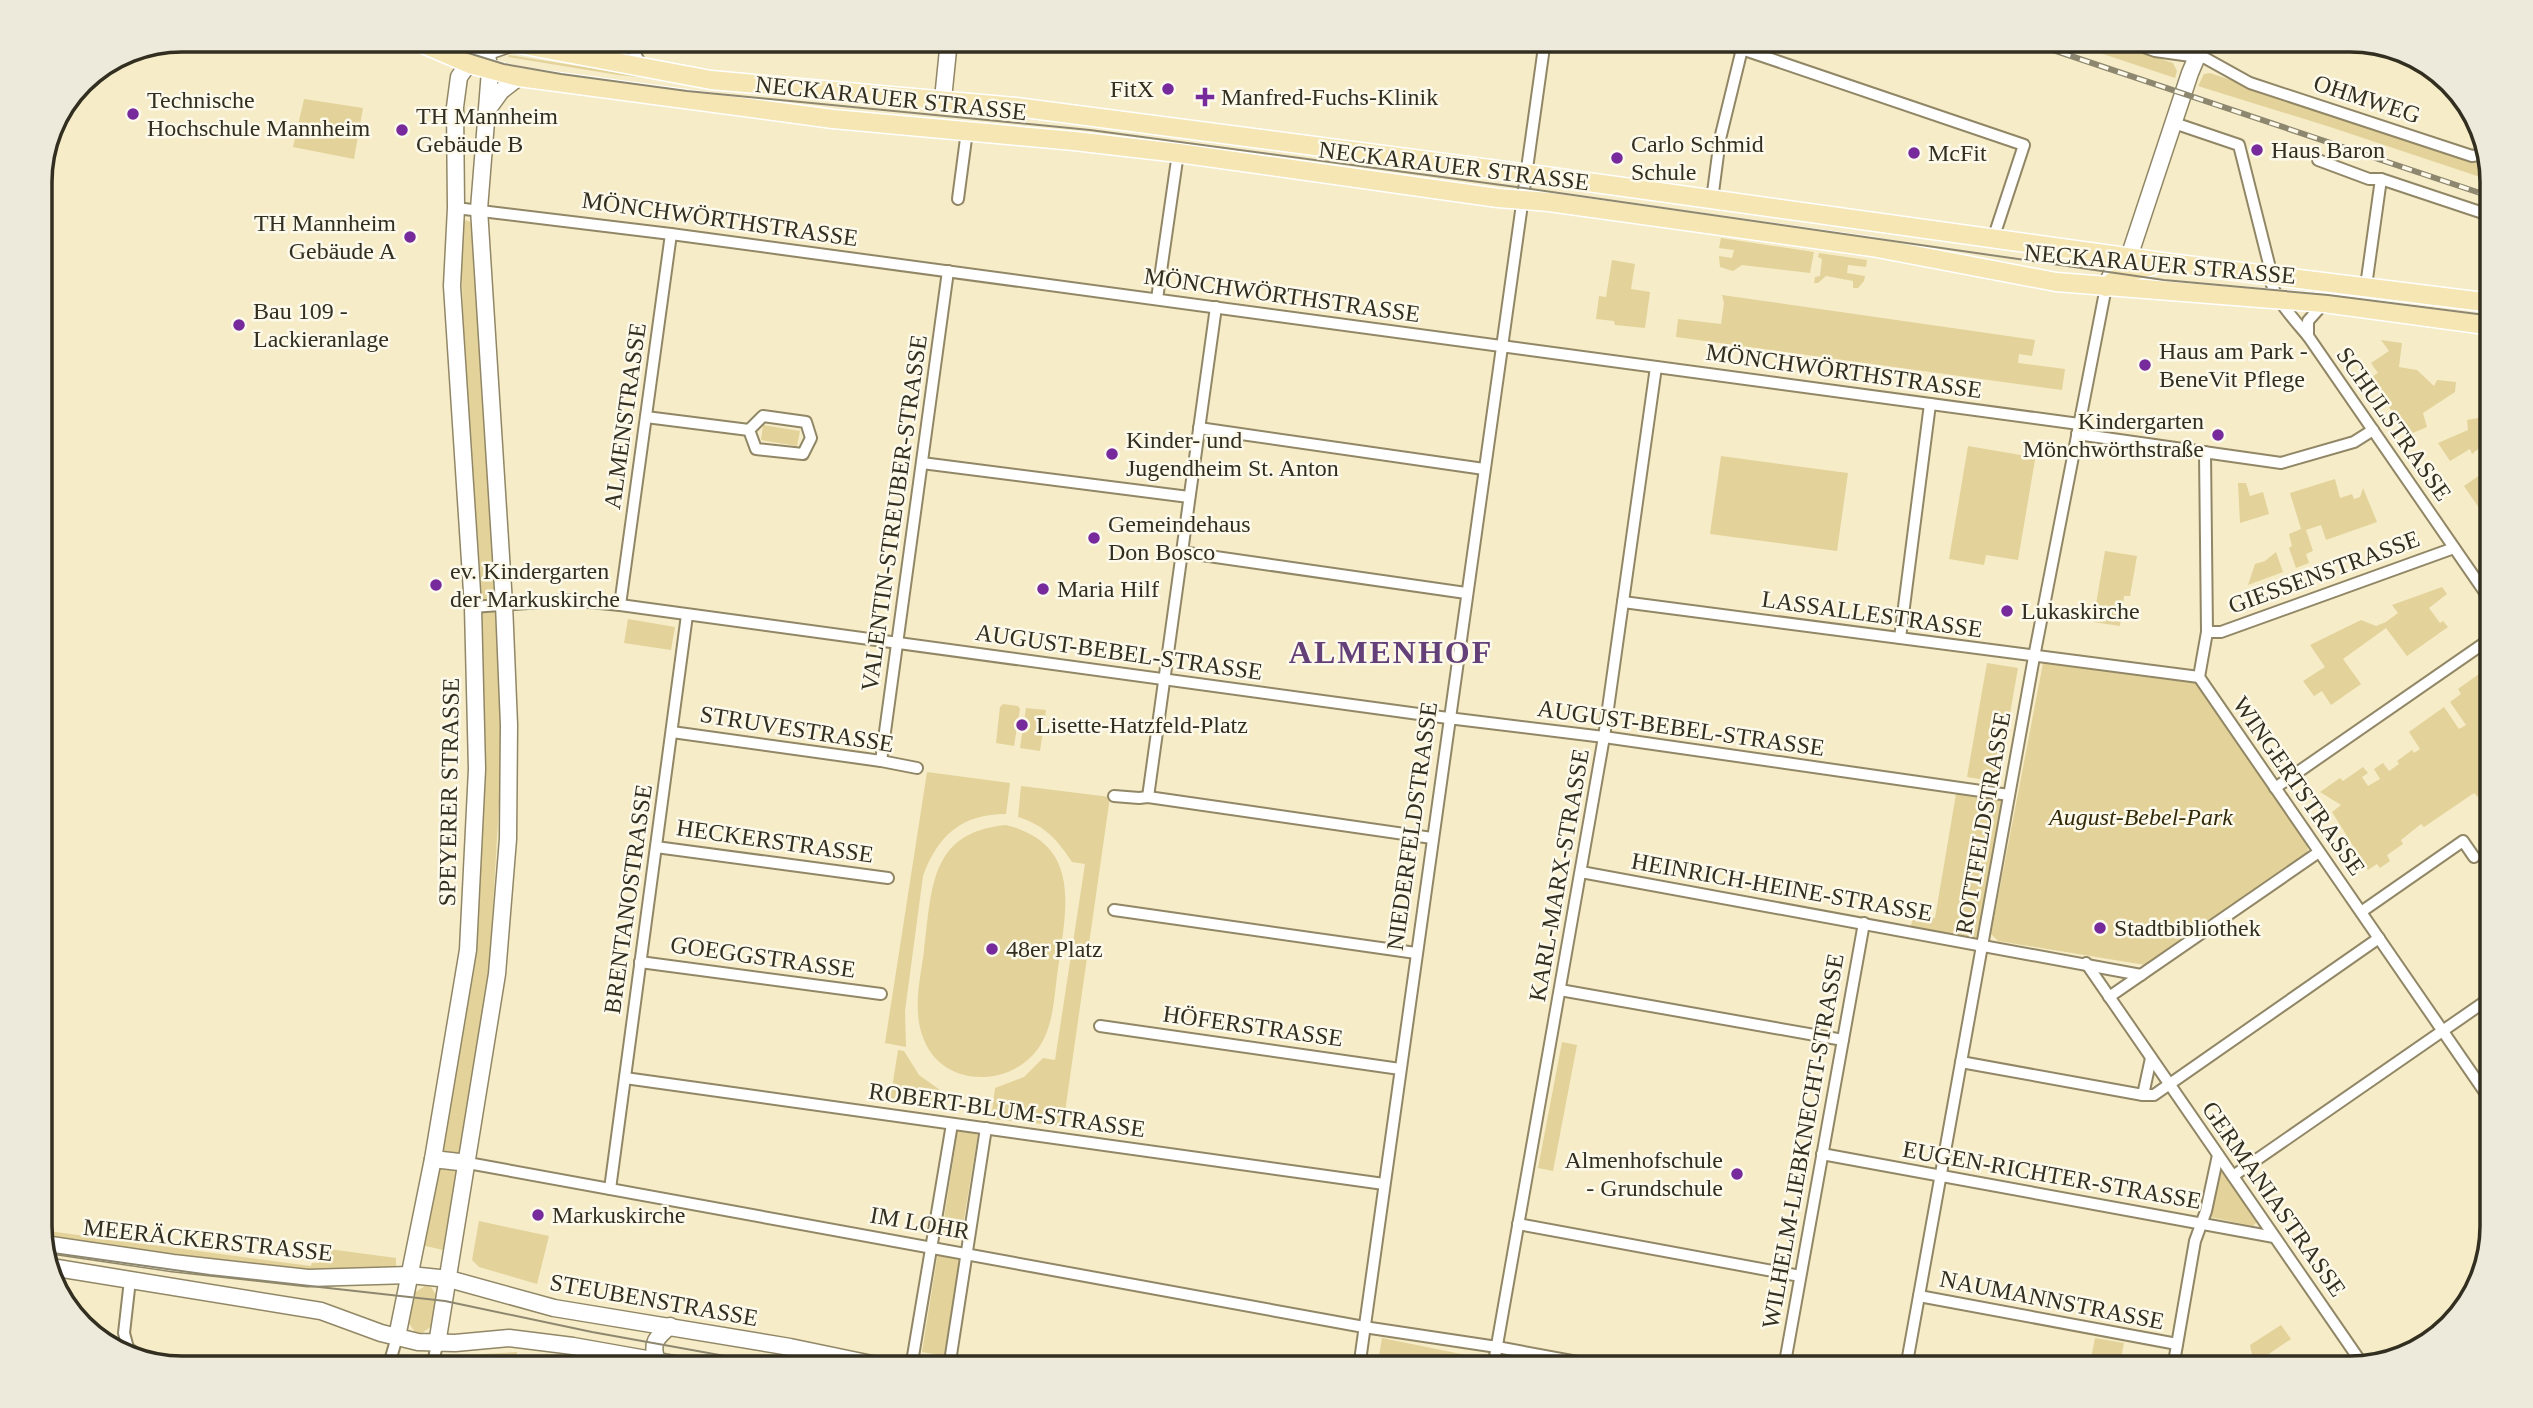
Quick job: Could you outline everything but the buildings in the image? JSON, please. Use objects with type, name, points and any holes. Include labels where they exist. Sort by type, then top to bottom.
[{"type":"main road","name":"NECKARAUER STRASSE","points":[[441,53],[464,71],[490,71],[833,119],[1178,153],[1872,247],[2077,284],[2324,303],[2480,324]]},
{"type":"main road","name":"NECKARAUER STRASSE","points":[[561,53],[607,59],[711,80],[943,99],[1193,129],[1526,174],[1993,239],[2123,266],[2162,262],[2480,301]]},
{"type":"main road","points":[[940,129],[943,99]]},
{"type":"main road","points":[[2077,284],[2123,266]]},
{"type":"main road","points":[[2106,287],[2123,266]]},
{"type":"main road","points":[[2123,266],[2138,290]]},
{"type":"street","name":"NIEDERFELDSTRASSE","points":[[1361,1355],[1543,52]]},
{"type":"street","points":[[1712,200],[1720,139],[1741,52]]},
{"type":"street","points":[[1752,52],[2024,145],[1993,239]]},
{"type":"street","name":"OHMWEG","points":[[2164,52],[2205,58],[2250,83],[2472,156],[2478,155]]},
{"type":"street","points":[[2123,266],[2199,52]]},
{"type":"street","points":[[464,71],[485,53]]},
{"type":"street","points":[[435,1355],[497,974],[508,839],[509,725],[504,604],[479,209],[493,53]]},
{"type":"street","points":[[607,59],[614,53]]},
{"type":"street","points":[[634,53],[642,66]]},
{"type":"street","points":[[943,99],[948,53]]},
{"type":"street","name":"SPEYERER STRASSE","points":[[392,1355],[433,1158],[468,950],[477,769],[473,607],[452,286],[456,208],[455,107],[464,71]]},
{"type":"street","points":[[488,109],[501,91],[519,77]]},
{"type":"street","name":"SCHULSTRASSE","points":[[2174,123],[2239,145],[2269,264],[2268,275],[2280,300],[2308,336],[2480,585]]},
{"type":"street","points":[[958,199],[967,131]]},
{"type":"street","points":[[1157,299],[1178,153]]},
{"type":"street","points":[[2318,160],[2369,179],[2381,179],[2480,212]]},
{"type":"street","points":[[2366,286],[2381,179]]},
{"type":"street","points":[[456,208],[479,209]]},
{"type":"street","name":"MÖNCHWÖRTHSTRASSE","points":[[479,209],[1930,404],[2281,463],[2354,442],[2373,430]]},
{"type":"street","name":"ALMENSTRASSE","points":[[620,605],[671,234]]},
{"type":"street","name":"VALENTIN-STREUBER-STRASSE","points":[[881,761],[948,271]]},
{"type":"street","name":"ROTTFELDSTRASSE","points":[[1908,1355],[2034,657],[2106,287]]},
{"type":"street","name":"SCHULSTRASSE","points":[[2308,336],[2308,321],[2324,303]]},
{"type":"street","points":[[1149,797],[1216,307]]},
{"type":"street","name":"KARL-MARX-STRASSE","points":[[1495,1355],[1604,737],[1656,367]]},
{"type":"street","points":[[1900,638],[1930,404]]},
{"type":"street","points":[[646,416],[749,430]]},
{"type":"street","points":[[763,416],[806,422],[811,438],[803,454],[755,449],[749,430],[763,416]]},
{"type":"street","points":[[1199,428],[1484,469]]},
{"type":"street","points":[[2199,677],[2207,632],[2205,452]]},
{"type":"street","points":[[922,463],[1189,496]]},
{"type":"street","name":"GIESSENSTRASSE","points":[[2207,632],[2221,632],[2454,548]]},
{"type":"street","points":[[1181,552],[1466,593]]},
{"type":"street","name":"AUGUST-BEBEL-STRASSE","points":[[473,607],[569,600],[620,605],[1604,737],[2009,795]]},
{"type":"street","name":"LASSALLESTRASSE","points":[[1623,602],[2199,677]]},
{"type":"street","name":"BRENTANOSTRASSE","points":[[610,1189],[687,615]]},
{"type":"street","points":[[2275,788],[2480,646]]},
{"type":"street","name":"WINGERTSTRASSE","points":[[2199,677],[2480,1085]]},
{"type":"street","name":"STRUVESTRASSE","points":[[672,732],[917,768]]},
{"type":"street","points":[[1114,796],[1139,799],[1149,797],[1432,838]]},
{"type":"street","points":[[2361,912],[2463,841],[2474,857]]},
{"type":"street","name":"HECKERSTRASSE","points":[[656,847],[888,878]]},
{"type":"street","points":[[2109,997],[2319,852]]},
{"type":"street","name":"HEINRICH-HEINE-STRASSE","points":[[1581,872],[2141,975]]},
{"type":"street","points":[[1114,910],[1416,953]]},
{"type":"street","name":"WILHELM-LIEBKNECHT-STRASSE","points":[[1786,1355],[1864,923]]},
{"type":"street","points":[[1961,1062],[2154,1095],[2379,938]]},
{"type":"street","name":"GOEGGSTRASSE","points":[[640,962],[881,994]]},
{"type":"street","name":"GERMANIASTRASSE","points":[[2086,963],[2356,1355]]},
{"type":"street","points":[[1560,990],[1843,1040]]},
{"type":"street","points":[[2233,1176],[2480,1005]]},
{"type":"street","name":"HÖFERSTRASSE","points":[[1100,1026],[1400,1069]]},
{"type":"street","points":[[2143,1095],[2151,1058]]},
{"type":"street","name":"ROBERT-BLUM-STRASSE","points":[[625,1078],[1384,1184]]},
{"type":"street","points":[[913,1355],[953,1124]]},
{"type":"street","points":[[950,1355],[986,1128]]},
{"type":"street","name":"EUGEN-RICHTER-STRASSE","points":[[1822,1154],[2274,1237]]},
{"type":"street","points":[[2175,1355],[2195,1241],[2202,1224],[2218,1155]]},
{"type":"street","points":[[433,1158],[468,1163]]},
{"type":"street","name":"IM LOHR","points":[[468,1163],[1364,1327],[1540,1355]]},
{"type":"street","points":[[1518,1224],[1800,1276]]},
{"type":"street","name":"MEERÄCKERSTRASSE","points":[[54,1245],[308,1278],[410,1275]]},
{"type":"street","name":"MEERÄCKERSTRASSE","points":[[60,1268],[321,1311],[397,1338]]},
{"type":"street","points":[[225,1297],[242,1287],[245,1271]]},
{"type":"street","name":"STEUBENSTRASSE","points":[[410,1275],[449,1279],[554,1307],[823,1355]]},
{"type":"street","points":[[127,1343],[124,1333],[130,1280]]},
{"type":"street","name":"NAUMANNSTRASSE","points":[[1919,1296],[2177,1344]]},
{"type":"street","points":[[656,1355],[654,1343],[657,1336],[670,1326]]},
{"type":"street","points":[[397,1338],[437,1344],[509,1338],[623,1355]]},
{"type":"green space","points":[[2097,52],[2140,52],[2173,63],[2177,71],[2175,78]]},
{"type":"green space","points":[[509,55],[660,79],[618,75],[508,57]]},
{"type":"green space","points":[[2210,73],[2479,162],[2480,177],[2198,86],[2204,74]]},
{"type":"green space","points":[[304,99],[363,108],[354,159],[293,147]]},
{"type":"green space","points":[[466,220],[472,223],[499,597],[503,736],[489,974],[443,1250],[421,1245],[442,1156],[475,952],[485,771],[482,599],[465,365],[461,258],[462,222]]},
{"type":"green space","points":[[1721,238],[1814,252],[1810,273],[1742,265],[1733,271],[1720,267],[1719,256],[1732,258],[1734,250],[1719,248]]},
{"type":"green space","points":[[1819,253],[1867,260],[1866,267],[1848,265],[1847,273],[1865,276],[1864,281],[1858,288],[1853,288],[1853,281],[1826,276],[1814,283],[1815,277],[1820,276],[1822,259],[1818,257]]},
{"type":"green space","points":[[1612,260],[1635,264],[1631,289],[1650,292],[1645,328],[1615,325],[1614,321],[1596,319],[1599,296],[1606,297]]},
{"type":"green space","points":[[1722,295],[2035,340],[2032,356],[2019,354],[2018,363],[2065,369],[2062,390],[1676,337],[1678,319],[1721,324],[1724,303]]},
{"type":"green space","points":[[2381,340],[2402,343],[2399,367],[2417,370],[2434,386],[2437,380],[2456,382],[2455,392],[2423,413],[2427,427],[2408,435],[2402,427],[2405,424],[2400,424],[2370,378],[2378,373],[2371,363],[2389,351]]},
{"type":"green space","points":[[2480,417],[2480,448],[2472,454],[2470,449],[2450,461],[2438,443],[2468,430],[2467,420]]},
{"type":"green space","points":[[763,425],[800,431],[797,446],[761,440]]},
{"type":"green space","points":[[1968,446],[2032,457],[2036,454],[2018,560],[1986,555],[1984,565],[1949,559]]},
{"type":"green space","points":[[1721,456],[1848,473],[1837,551],[1710,534]]},
{"type":"green space","points":[[2480,475],[2480,508],[2479,508],[2464,486]]},
{"type":"green space","points":[[2335,479],[2340,498],[2352,494],[2354,499],[2360,497],[2363,488],[2377,522],[2326,540],[2321,525],[2306,530],[2313,551],[2306,554],[2309,563],[2296,568],[2289,548],[2292,546],[2289,534],[2301,529],[2290,493]]},
{"type":"green space","points":[[2238,483],[2246,483],[2250,496],[2263,492],[2269,514],[2240,523]]},
{"type":"green space","points":[[2105,551],[2137,556],[2130,596],[2124,596],[2120,626],[2093,622]]},
{"type":"green space","points":[[2276,552],[2283,572],[2248,585],[2255,564],[2265,561]]},
{"type":"green space","points":[[2442,587],[2447,594],[2429,608],[2440,623],[2443,621],[2448,627],[2407,656],[2386,628],[2343,659],[2361,684],[2331,705],[2322,691],[2314,696],[2303,681],[2325,667],[2310,645],[2361,620],[2376,626],[2386,622],[2398,613],[2392,605]]},
{"type":"green space","points":[[628,619],[675,627],[671,650],[624,643]]},
{"type":"green space","points":[[1987,663],[2018,668],[1998,782],[1967,777]]},
{"type":"green space","name":"August-Bebel-Park","points":[[2043,663],[2189,681],[2200,685],[2309,844],[2307,854],[2145,965],[1998,941],[1991,934]]},
{"type":"green space","points":[[2480,673],[2480,796],[2474,793],[2424,827],[2421,824],[2401,840],[2403,844],[2387,855],[2390,861],[2380,868],[2377,864],[2368,870],[2332,812],[2341,805],[2320,792],[2363,767],[2368,773],[2362,777],[2368,786],[2380,779],[2374,769],[2383,763],[2389,771],[2412,750],[2414,753],[2420,749],[2409,732],[2444,707],[2459,729],[2466,725],[2450,702],[2461,694],[2458,689]]},
{"type":"green space","points":[[1003,704],[1018,706],[1020,709],[1014,746],[996,743],[1000,707]]},
{"type":"green space","points":[[1026,708],[1046,710],[1040,751],[1020,748]]},
{"type":"green space","points":[[927,772],[1010,783],[1006,814],[977,818],[954,830],[936,849],[923,876],[905,1011],[906,1047],[885,1043]]},
{"type":"green space","points":[[1021,786],[1110,797],[1063,1126],[991,1119],[995,1088],[1024,1077],[1043,1058],[1055,1060],[1085,864],[1072,862],[1049,834],[1018,817]]},
{"type":"green space","points":[[1957,788],[2009,795],[1982,944],[1910,931],[1913,915],[1935,918]]},
{"type":"green space","points":[[1006,825],[1031,834],[1048,847],[1058,863],[1064,882],[1064,924],[1052,1011],[1043,1041],[1025,1062],[1010,1071],[977,1077],[960,1074],[946,1067],[933,1055],[920,1029],[919,985],[929,906],[939,867],[948,852],[962,839],[981,830]]},
{"type":"green space","points":[[1562,1042],[1577,1045],[1553,1171],[1538,1168]]},
{"type":"green space","points":[[898,1050],[904,1051],[919,1075],[940,1090],[941,1110],[890,1101]]},
{"type":"green space","points":[[958,1130],[978,1134],[961,1238],[941,1237]]},
{"type":"green space","points":[[2220,1168],[2257,1222],[2253,1226],[2210,1217]]},
{"type":"green space","points":[[479,1221],[549,1236],[537,1284],[479,1267],[472,1260]]},
{"type":"green space","points":[[53,1232],[311,1266],[312,1263],[319,1263],[321,1248],[396,1258],[396,1268],[307,1274],[54,1242]]},
{"type":"green space","points":[[938,1252],[960,1256],[944,1355],[922,1352]]},
{"type":"green space","points":[[425,1286],[431,1287],[438,1298],[432,1326],[422,1333],[415,1332],[408,1322],[414,1293]]},
{"type":"green space","points":[[2281,1325],[2291,1339],[2267,1355],[2252,1355],[2250,1345]]},
{"type":"green space","points":[[1382,1338],[1466,1355],[1379,1355]]},
{"type":"green space","points":[[2095,1338],[2124,1343],[2122,1355],[2092,1355]]},
{"type":"green space","points":[[517,1352],[517,1355],[466,1355]]},
{"type":"tram line","points":[[468,53],[504,64],[561,74],[687,91],[1090,130],[1524,188],[2164,280],[2328,295],[2480,314]]},
{"type":"tram line","points":[[56,1253],[210,1275],[445,1301],[720,1355]]},
{"type":"railway","points":[[2059,52],[2480,193]]},
{"type":"place","name":"FitX","points":[[1168,89]]},
{"type":"place","name":"Manfred-Fuchs-Klinik","points":[[1205,97]]},
{"type":"place","name":"Technische Hochschule Mannheim","points":[[133,114]]},
{"type":"place","name":"TH Mannheim Gebäude B","points":[[402,130]]},
{"type":"place","name":"Haus Baron","points":[[2257,150]]},
{"type":"place","name":"McFit","points":[[1914,153]]},
{"type":"place","name":"Carlo Schmid Schule","points":[[1617,158]]},
{"type":"place","name":"TH Mannheim Gebäude A","points":[[410,237]]},
{"type":"place","name":"Bau 109 - Lackieranlage","points":[[239,325]]},
{"type":"place","name":"Haus am Park - BeneVit Pflege","points":[[2145,365]]},
{"type":"place","name":"Kindergarten Mönchwörthstraße","points":[[2218,435]]},
{"type":"place","name":"Kinder- und Jugendheim St. Anton","points":[[1112,454]]},
{"type":"place","name":"Gemeindehaus Don Bosco","points":[[1094,538]]},
{"type":"place","name":"ev. Kindergarten der Markuskirche","points":[[436,585]]},
{"type":"place","name":"Maria Hilf","points":[[1043,589]]},
{"type":"place","name":"Lukaskirche","points":[[2007,611]]},
{"type":"place","name":"Lisette-Hatzfeld-Platz","points":[[1022,725]]},
{"type":"place","name":"Stadtbibliothek","points":[[2100,928]]},
{"type":"place","name":"48er Platz","points":[[992,949]]},
{"type":"place","name":"Almenhofschule - Grundschule","points":[[1737,1174]]},
{"type":"place","name":"Markuskirche","points":[[538,1215]]},
{"type":"district","name":"ALMENHOF","points":[[1391,652]]}]
